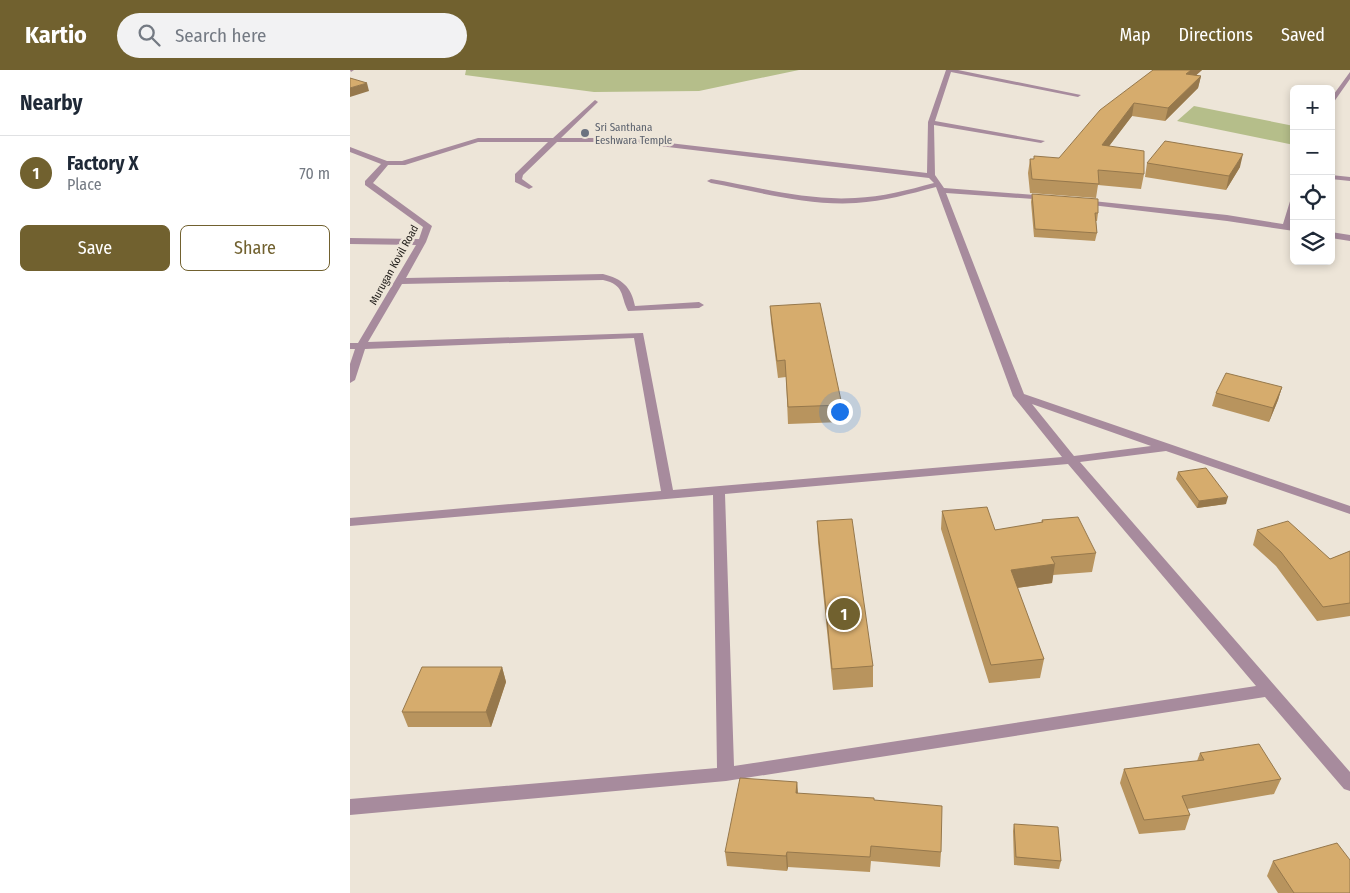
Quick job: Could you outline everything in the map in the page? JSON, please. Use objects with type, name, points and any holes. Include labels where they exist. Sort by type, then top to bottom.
[{"type":"street","points":[[1078,95],[949,70],[931,122],[932,176],[940,188],[1019,396],[1071,460],[1350,784]]},
{"type":"street","points":[[1335,98],[1350,74]]},
{"type":"street","points":[[529,187],[518,180],[519,174],[595,102]]},
{"type":"street","points":[[931,122],[1041,141]]},
{"type":"street","points":[[350,150],[386,163],[402,163],[478,140],[501,138],[555,140],[598,138],[932,176]]},
{"type":"street","name":"Murugan Kovil Road","points":[[350,380],[355,346],[399,281],[422,242],[428,226],[368,183],[386,163]]},
{"type":"street","points":[[1335,177],[1350,179]]},
{"type":"street","points":[[711,181],[812,198],[845,201],[940,188],[1227,218],[1290,228]]},
{"type":"street","points":[[1335,236],[1350,238]]},
{"type":"street","points":[[350,241],[422,242]]},
{"type":"street","points":[[399,281],[603,277],[615,279],[626,288],[631,309],[698,305]]},
{"type":"street","points":[[355,346],[640,335],[668,495]]},
{"type":"street","points":[[1019,396],[1170,446],[1350,510]]},
{"type":"street","points":[[350,522],[1071,460],[1170,446]]},
{"type":"street","points":[[719,490],[726,774]]},
{"type":"street","points":[[350,806],[726,774],[1268,690]]},
{"type":"green space","points":[[466,70],[799,70],[699,91],[594,92],[465,75]]},
{"type":"green space","points":[[1194,106],[1290,125],[1290,144],[1177,121]]},
{"type":"building","points":[[1153,70],[1191,70],[1186,74],[1201,76],[1168,108],[1134,103],[1102,145],[1144,151],[1144,174],[1098,170],[1099,184],[1032,179],[1030,159],[1034,159],[1034,156],[1059,158],[1100,110]]},
{"type":"building","points":[[350,78],[367,83],[350,88]]},
{"type":"building","points":[[1165,141],[1243,154],[1229,176],[1147,163]]},
{"type":"building","points":[[1032,194],[1098,199],[1098,213],[1095,213],[1097,233],[1035,229]]},
{"type":"building","points":[[820,303],[842,405],[788,407],[785,360],[777,361],[770,306]]},
{"type":"building","points":[[1226,373],[1282,387],[1273,408],[1216,393]]},
{"type":"building","points":[[1206,468],[1228,497],[1199,501],[1178,472]]},
{"type":"building","points":[[987,507],[995,530],[1043,522],[1042,520],[1078,517],[1096,553],[1051,557],[1055,564],[1011,570],[1044,659],[991,665],[942,511]]},
{"type":"building","points":[[852,519],[873,666],[832,669],[817,521]]},
{"type":"building","points":[[1288,521],[1330,559],[1350,551],[1350,603],[1323,607],[1281,552],[1257,530]]},
{"type":"building","points":[[422,667],[502,667],[486,712],[402,712]]},
{"type":"building","points":[[1259,744],[1281,779],[1182,796],[1190,815],[1144,820],[1124,769],[1204,760],[1200,753]]},
{"type":"building","points":[[740,778],[797,782],[796,793],[874,798],[874,800],[942,806],[941,852],[871,846],[870,857],[787,852],[786,856],[725,852]]},
{"type":"building","points":[[1014,824],[1058,827],[1061,861],[1016,857]]},
{"type":"building","points":[[1337,843],[1350,860],[1350,893],[1294,893],[1273,861]]},
{"type":"place","name":"Sri Santhana Eeshwara Temple","points":[[585,133]]},
{"type":"place","name":"Factory X","points":[[844,614]]}]
